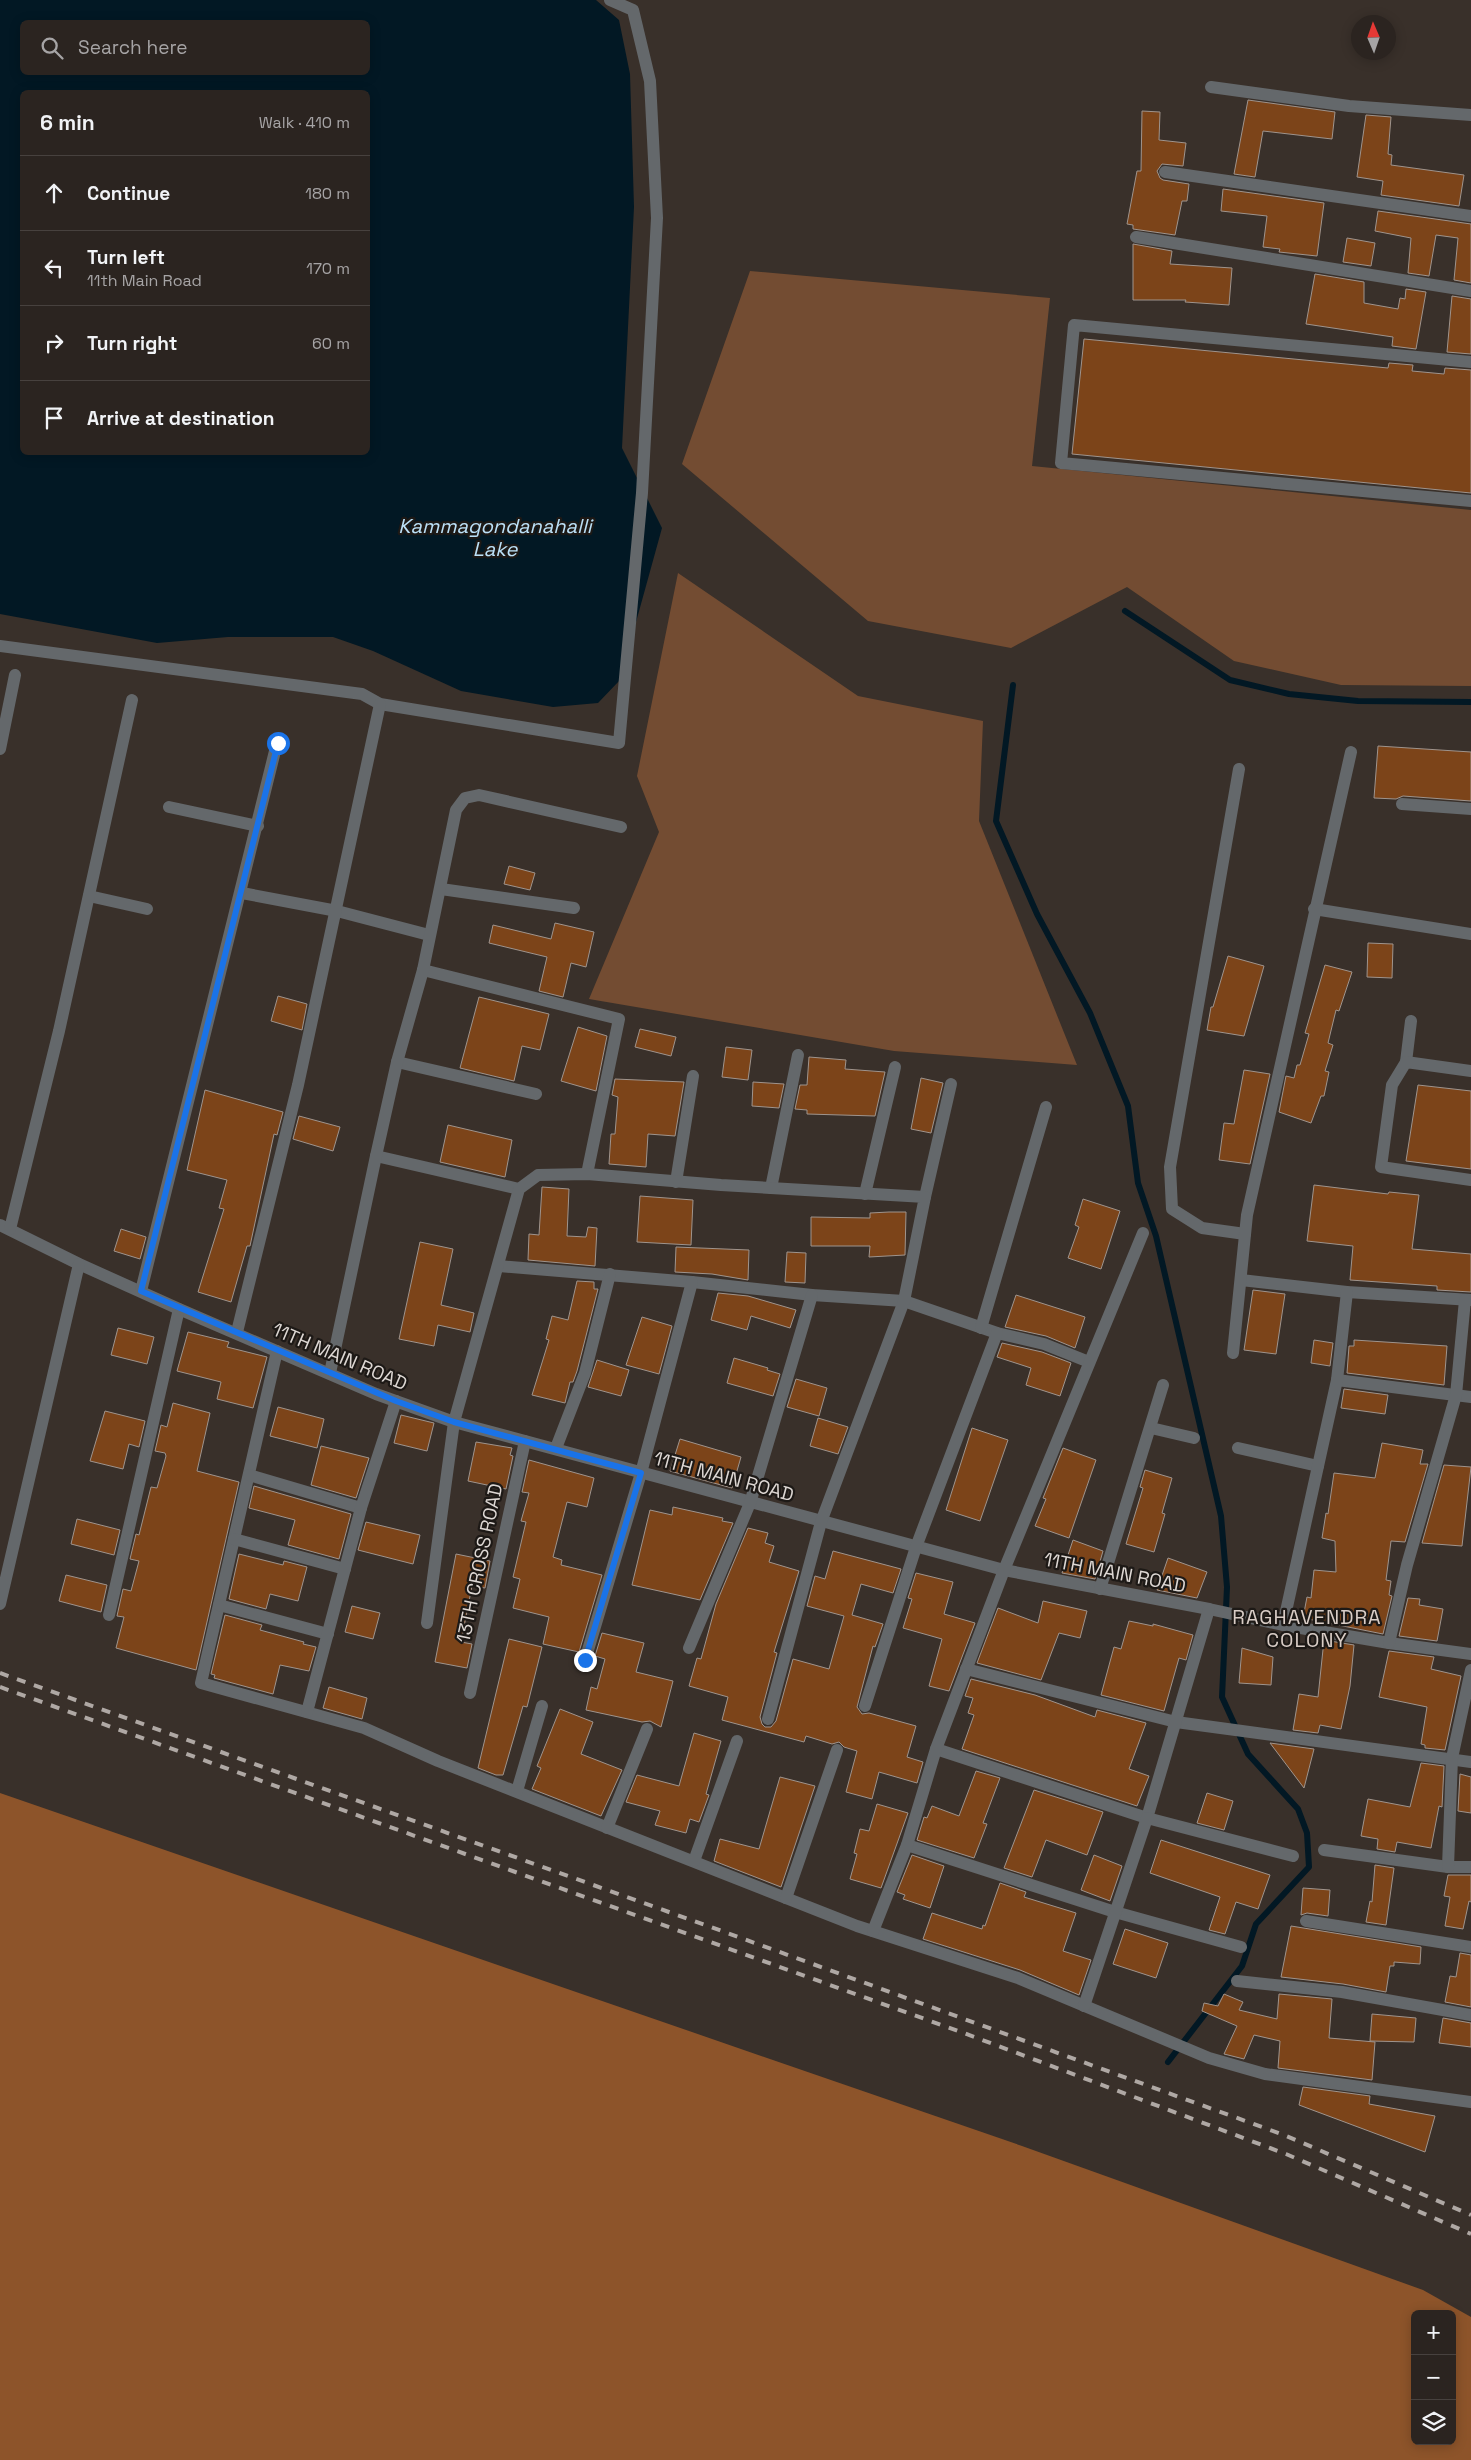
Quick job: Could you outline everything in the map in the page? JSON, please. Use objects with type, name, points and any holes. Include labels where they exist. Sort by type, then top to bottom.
[{"type":"street","points":[[0,646],[362,694],[380,704],[619,742],[642,493],[657,218],[650,81],[633,10],[610,0]]},
{"type":"street","points":[[1211,87],[1349,106],[1471,115]]},
{"type":"street","points":[[1165,172],[1471,216]]},
{"type":"street","points":[[1136,237],[1471,291]]},
{"type":"street","points":[[1471,362],[1074,325],[1061,463],[1471,501]]},
{"type":"street","points":[[0,749],[15,675]]},
{"type":"street","points":[[5,1227],[59,1031],[132,700]]},
{"type":"street","points":[[236,1332],[298,1085],[380,704]]},
{"type":"street","points":[[141,1291],[278,743]]},
{"type":"street","points":[[1234,1353],[1247,1215],[1314,909],[1351,752]]},
{"type":"street","points":[[1239,769],[1170,1167],[1172,1209],[1202,1228],[1245,1234]]},
{"type":"street","points":[[330,1373],[397,1062],[423,970],[456,810],[465,798],[479,795],[621,827]]},
{"type":"street","points":[[1402,804],[1471,809]]},
{"type":"street","points":[[169,808],[258,826]]},
{"type":"street","points":[[440,889],[574,908]]},
{"type":"street","points":[[242,893],[336,911],[429,935]]},
{"type":"street","points":[[89,896],[147,909]]},
{"type":"street","points":[[1314,909],[1471,934]]},
{"type":"street","points":[[423,970],[619,1019],[588,1174]]},
{"type":"street","points":[[1411,1021],[1406,1062],[1392,1085],[1381,1167],[1471,1180]]},
{"type":"street","points":[[770,1188],[798,1056]]},
{"type":"street","points":[[397,1062],[536,1094]]},
{"type":"street","points":[[1406,1062],[1471,1071]]},
{"type":"street","points":[[865,1194],[895,1067]]},
{"type":"street","points":[[676,1182],[693,1076]]},
{"type":"street","points":[[768,1719],[821,1522],[904,1301],[951,1084]]},
{"type":"street","points":[[981,1328],[1046,1107]]},
{"type":"street","points":[[376,1156],[518,1189]]},
{"type":"street","points":[[427,1623],[454,1422],[499,1266],[518,1189],[538,1175],[588,1174],[676,1182],[925,1197]]},
{"type":"street","name":"11TH MAIN ROAD","points":[[5,1227],[79,1264],[178,1309],[236,1332],[277,1352],[396,1401],[454,1422],[1004,1570],[1210,1609],[1282,1625],[1389,1643],[1471,1654]]},
{"type":"street","points":[[873,1931],[907,1845],[936,1749],[1004,1570],[1143,1233]]},
{"type":"street","points":[[0,1604],[79,1264]]},
{"type":"street","points":[[499,1266],[610,1274],[812,1296],[904,1301],[997,1334],[1044,1344],[1089,1362]]},
{"type":"street","points":[[556,1448],[585,1373],[610,1274]]},
{"type":"street","points":[[1241,1280],[1347,1292],[1468,1300],[1456,1395],[1408,1565],[1389,1643]]},
{"type":"street","points":[[585,1660],[641,1473],[692,1282]]},
{"type":"street","points":[[1282,1625],[1337,1380],[1347,1292]]},
{"type":"street","points":[[689,1648],[750,1503],[812,1296]]},
{"type":"street","points":[[109,1615],[178,1309]]},
{"type":"street","points":[[865,1706],[916,1547],[997,1334]]},
{"type":"street","points":[[277,1352],[201,1683],[364,1728],[438,1761],[786,1898],[873,1931],[1018,1978],[1209,2058],[1265,2074],[1471,2102]]},
{"type":"street","points":[[1337,1380],[1471,1397]]},
{"type":"street","points":[[1100,1589],[1163,1385]]},
{"type":"street","points":[[307,1712],[361,1508],[396,1401]]},
{"type":"street","points":[[1151,1428],[1194,1438]]},
{"type":"street","name":"13TH CROSS ROAD","points":[[470,1693],[525,1441]]},
{"type":"street","points":[[1238,1448],[1318,1466]]},
{"type":"street","points":[[249,1475],[361,1508]]},
{"type":"street","points":[[234,1539],[345,1569]]},
{"type":"street","points":[[219,1605],[328,1634]]},
{"type":"street","points":[[1084,2006],[1147,1818],[1210,1609]]},
{"type":"street","points":[[966,1669],[1176,1722],[1471,1762]]},
{"type":"street","points":[[1448,1867],[1452,1758],[1471,1670]]},
{"type":"street","points":[[517,1791],[542,1706]]},
{"type":"street","points":[[607,1828],[647,1729]]},
{"type":"street","points":[[694,1861],[737,1741]]},
{"type":"street","points":[[936,1749],[1147,1818],[1293,1856]]},
{"type":"street","points":[[786,1898],[837,1750]]},
{"type":"street","points":[[907,1845],[1115,1912],[1241,1947]]},
{"type":"street","points":[[1324,1850],[1448,1867],[1471,1867]]},
{"type":"street","points":[[1306,1921],[1471,1947]]},
{"type":"street","points":[[1237,1981],[1342,1992],[1471,2015]]},
{"type":"shaded area","points":[[750,271],[1050,298],[1032,466],[1471,510],[1471,686],[1341,685],[1234,661],[1127,587],[1011,648],[868,621],[682,464]]},
{"type":"shaded area","points":[[678,573],[858,696],[983,721],[979,821],[1077,1065],[894,1051],[589,999],[659,832],[637,776]]},
{"type":"shaded area","points":[[0,1793],[1022,2146],[1423,2290],[1471,2317],[1471,2460],[0,2460]]},
{"type":"water","name":"Kammagondanahalli Lake","points":[[0,0],[596,0],[619,20],[630,74],[634,207],[622,448],[662,528],[620,680],[598,703],[553,707],[461,691],[373,651],[333,637],[228,637],[157,643],[0,614]]},
{"type":"building","points":[[1248,100],[1335,112],[1332,139],[1263,131],[1255,177],[1234,174]]},
{"type":"building","points":[[1142,111],[1160,112],[1159,140],[1186,143],[1183,166],[1162,164],[1157,171],[1163,180],[1189,184],[1187,201],[1182,201],[1175,235],[1133,229],[1133,225],[1127,224],[1137,171],[1141,171]]},
{"type":"building","points":[[1366,115],[1391,117],[1388,154],[1392,155],[1391,165],[1464,175],[1459,206],[1381,195],[1383,181],[1357,177]]},
{"type":"building","points":[[1223,189],[1324,203],[1317,256],[1279,252],[1280,249],[1263,247],[1267,216],[1221,211]]},
{"type":"building","points":[[1378,211],[1471,224],[1471,283],[1454,280],[1458,238],[1436,235],[1429,276],[1408,273],[1411,238],[1375,231]]},
{"type":"building","points":[[1347,238],[1375,243],[1371,266],[1343,262]]},
{"type":"building","points":[[1133,244],[1172,251],[1170,264],[1232,268],[1229,305],[1185,302],[1186,300],[1133,300]]},
{"type":"building","points":[[1315,274],[1364,282],[1364,303],[1398,309],[1400,298],[1405,299],[1406,289],[1426,292],[1416,349],[1392,346],[1393,337],[1306,324]]},
{"type":"building","points":[[1452,296],[1471,299],[1471,354],[1447,352]]},
{"type":"building","points":[[1084,339],[1388,368],[1389,363],[1413,365],[1412,371],[1444,374],[1445,368],[1471,370],[1471,493],[1072,454]]},
{"type":"building","points":[[1378,746],[1471,752],[1471,801],[1403,796],[1396,799],[1374,798]]},
{"type":"building","points":[[509,866],[535,873],[530,890],[504,884]]},
{"type":"building","points":[[555,923],[594,932],[586,967],[571,963],[563,997],[539,991],[547,957],[489,943],[493,925],[551,939]]},
{"type":"building","points":[[1368,943],[1393,944],[1392,978],[1367,977]]},
{"type":"building","points":[[1228,956],[1264,966],[1244,1036],[1207,1030],[1211,1007],[1213,1007]]},
{"type":"building","points":[[1325,965],[1352,972],[1339,1011],[1336,1010],[1328,1043],[1333,1045],[1325,1071],[1329,1072],[1324,1096],[1321,1096],[1311,1123],[1279,1112],[1286,1076],[1294,1078],[1297,1065],[1300,1065],[1309,1034],[1305,1033]]},
{"type":"building","points":[[278,996],[307,1004],[302,1030],[271,1021]]},
{"type":"building","points":[[479,997],[549,1014],[540,1050],[522,1046],[514,1081],[460,1068]]},
{"type":"building","points":[[578,1027],[607,1036],[596,1091],[561,1081]]},
{"type":"building","points":[[640,1029],[676,1037],[671,1056],[635,1047]]},
{"type":"building","points":[[726,1047],[752,1050],[748,1080],[722,1077]]},
{"type":"building","points":[[809,1057],[846,1060],[845,1069],[885,1072],[875,1116],[807,1114],[807,1110],[795,1109],[800,1085],[807,1085]]},
{"type":"building","points":[[1244,1070],[1270,1074],[1250,1164],[1219,1160],[1224,1123],[1234,1124]]},
{"type":"building","points":[[921,1078],[943,1083],[931,1133],[911,1129]]},
{"type":"building","points":[[615,1079],[684,1082],[675,1136],[648,1134],[646,1167],[609,1164],[611,1134],[615,1134],[618,1097],[612,1095]]},
{"type":"building","points":[[753,1082],[784,1084],[779,1108],[752,1106]]},
{"type":"building","points":[[1418,1085],[1471,1091],[1471,1169],[1406,1161]]},
{"type":"building","points":[[205,1090],[283,1112],[277,1135],[274,1134],[250,1246],[247,1246],[231,1302],[198,1292],[224,1209],[219,1208],[227,1180],[187,1170]]},
{"type":"building","points":[[299,1116],[340,1127],[333,1151],[293,1139]]},
{"type":"building","points":[[448,1125],[512,1140],[505,1177],[440,1162]]},
{"type":"building","points":[[1314,1185],[1388,1194],[1389,1192],[1419,1195],[1412,1249],[1471,1254],[1471,1292],[1437,1290],[1437,1286],[1350,1280],[1353,1246],[1307,1241]]},
{"type":"building","points":[[542,1187],[569,1189],[567,1236],[586,1237],[588,1227],[597,1228],[595,1266],[528,1260],[529,1234],[539,1235]]},
{"type":"building","points":[[640,1196],[693,1200],[691,1245],[637,1242]]},
{"type":"building","points":[[1083,1199],[1120,1211],[1101,1269],[1068,1258],[1079,1227],[1075,1225]]},
{"type":"building","points":[[906,1212],[905,1255],[869,1257],[870,1246],[811,1246],[811,1217],[870,1218],[870,1213]]},
{"type":"building","points":[[121,1229],[146,1237],[140,1259],[114,1251]]},
{"type":"building","points":[[420,1242],[453,1249],[441,1305],[474,1313],[470,1332],[438,1325],[434,1346],[399,1339]]},
{"type":"building","points":[[676,1247],[749,1250],[748,1280],[712,1274],[675,1272]]},
{"type":"building","points":[[787,1252],[806,1253],[805,1283],[785,1282]]},
{"type":"building","points":[[577,1281],[594,1282],[594,1289],[598,1289],[577,1371],[573,1382],[570,1382],[565,1403],[532,1395],[549,1340],[546,1339],[552,1316],[568,1320]]},
{"type":"building","points":[[1253,1290],[1285,1294],[1276,1354],[1244,1350]]},
{"type":"building","points":[[718,1293],[748,1296],[796,1310],[790,1328],[751,1316],[747,1330],[711,1320]]},
{"type":"building","points":[[1016,1295],[1085,1317],[1075,1348],[1046,1336],[1005,1327]]},
{"type":"building","points":[[642,1317],[672,1326],[659,1374],[626,1365]]},
{"type":"building","points":[[118,1328],[154,1337],[147,1364],[111,1355]]},
{"type":"building","points":[[188,1332],[229,1342],[227,1347],[267,1357],[253,1408],[217,1399],[221,1382],[177,1371]]},
{"type":"building","points":[[1314,1340],[1333,1343],[1330,1366],[1311,1363]]},
{"type":"building","points":[[1354,1340],[1447,1346],[1444,1385],[1347,1373],[1349,1346],[1354,1346]]},
{"type":"building","points":[[1002,1343],[1042,1352],[1071,1363],[1060,1396],[1026,1385],[1031,1368],[997,1357]]},
{"type":"building","points":[[734,1358],[768,1368],[767,1370],[780,1374],[773,1396],[727,1383]]},
{"type":"building","points":[[597,1360],[629,1370],[621,1396],[588,1387]]},
{"type":"building","points":[[796,1379],[827,1388],[819,1416],[787,1407]]},
{"type":"building","points":[[1344,1389],[1388,1395],[1385,1414],[1341,1408]]},
{"type":"building","points":[[173,1403],[210,1413],[197,1471],[239,1482],[196,1670],[116,1648],[124,1617],[117,1616],[123,1589],[131,1591],[139,1561],[130,1559],[136,1534],[139,1535],[151,1487],[157,1488],[166,1456],[165,1453],[155,1451],[161,1425],[167,1427]]},
{"type":"building","points":[[278,1407],[324,1419],[317,1448],[270,1436]]},
{"type":"building","points":[[105,1411],[145,1421],[139,1447],[129,1444],[123,1469],[90,1461]]},
{"type":"building","points":[[401,1415],[434,1423],[427,1451],[394,1443]]},
{"type":"building","points":[[818,1418],[848,1427],[838,1454],[810,1446]]},
{"type":"building","points":[[972,1428],[1008,1440],[980,1521],[946,1510]]},
{"type":"building","points":[[680,1439],[741,1457],[732,1488],[670,1471]]},
{"type":"building","points":[[476,1442],[512,1448],[510,1455],[513,1456],[506,1489],[468,1481]]},
{"type":"building","points":[[1382,1443],[1423,1450],[1420,1464],[1428,1464],[1405,1542],[1391,1541],[1386,1580],[1391,1581],[1389,1595],[1392,1596],[1383,1634],[1303,1618],[1307,1597],[1311,1598],[1314,1570],[1336,1572],[1335,1541],[1322,1538],[1326,1513],[1328,1514],[1334,1473],[1375,1478]]},
{"type":"building","points":[[321,1446],[369,1458],[356,1498],[311,1485]]},
{"type":"building","points":[[1063,1448],[1096,1460],[1069,1538],[1035,1526],[1046,1499],[1043,1498]]},
{"type":"building","points":[[529,1460],[594,1478],[587,1507],[567,1502],[553,1557],[562,1560],[561,1565],[602,1575],[579,1652],[543,1644],[549,1617],[513,1608],[520,1579],[513,1577],[526,1522],[521,1521],[529,1493],[522,1492]]},
{"type":"building","points":[[1444,1465],[1471,1467],[1462,1546],[1422,1543]]},
{"type":"building","points":[[1145,1470],[1172,1478],[1162,1513],[1165,1514],[1154,1552],[1126,1544],[1143,1488],[1140,1487]]},
{"type":"building","points":[[254,1486],[351,1514],[339,1559],[288,1545],[295,1520],[249,1508]]},
{"type":"building","points":[[673,1507],[723,1518],[722,1521],[733,1523],[700,1600],[632,1585],[650,1510],[672,1515]]},
{"type":"building","points":[[77,1519],[120,1530],[114,1555],[71,1544]]},
{"type":"building","points":[[366,1522],[420,1535],[413,1564],[358,1550]]},
{"type":"building","points":[[748,1528],[768,1533],[765,1543],[774,1546],[769,1562],[799,1571],[774,1652],[777,1653],[760,1717],[765,1727],[771,1727],[776,1721],[793,1659],[829,1669],[844,1616],[807,1606],[815,1576],[825,1579],[833,1551],[901,1569],[893,1593],[861,1584],[852,1615],[883,1624],[875,1647],[873,1646],[857,1707],[862,1714],[869,1713],[916,1726],[907,1757],[923,1762],[917,1783],[879,1772],[872,1799],[846,1792],[857,1751],[844,1747],[839,1742],[832,1744],[806,1736],[804,1742],[722,1720],[728,1697],[689,1686],[697,1658],[701,1659],[716,1604]]},
{"type":"building","points":[[1073,1540],[1103,1551],[1095,1579],[1062,1573]]},
{"type":"building","points":[[239,1554],[283,1565],[284,1561],[307,1567],[298,1601],[270,1594],[266,1609],[229,1599]]},
{"type":"building","points":[[456,1554],[490,1561],[485,1588],[472,1586],[461,1642],[472,1644],[467,1668],[435,1662]]},
{"type":"building","points":[[1168,1558],[1207,1572],[1197,1598],[1157,1590]]},
{"type":"building","points":[[916,1573],[953,1582],[944,1614],[975,1623],[949,1691],[929,1686],[942,1639],[903,1628],[912,1599],[908,1598]]},
{"type":"building","points":[[66,1575],[107,1585],[101,1612],[59,1601]]},
{"type":"building","points":[[1408,1598],[1420,1599],[1419,1605],[1443,1609],[1437,1641],[1399,1636]]},
{"type":"building","points":[[1043,1601],[1087,1611],[1080,1638],[1059,1633],[1041,1680],[977,1663],[998,1608],[1038,1623]]},
{"type":"building","points":[[352,1606],[380,1613],[373,1639],[345,1632]]},
{"type":"building","points":[[225,1615],[262,1625],[260,1630],[316,1647],[309,1671],[280,1665],[273,1694],[214,1678],[215,1675],[211,1674]]},
{"type":"building","points":[[1129,1621],[1153,1626],[1153,1624],[1193,1635],[1186,1660],[1179,1658],[1164,1711],[1101,1695],[1114,1647],[1121,1649]]},
{"type":"building","points":[[602,1633],[644,1643],[636,1672],[673,1681],[661,1727],[650,1721],[642,1722],[586,1710],[591,1687],[597,1689],[605,1659],[595,1656]]},
{"type":"building","points":[[509,1639],[542,1647],[527,1707],[523,1706],[503,1775],[496,1775],[478,1768]]},
{"type":"building","points":[[1324,1640],[1354,1645],[1350,1686],[1341,1729],[1320,1725],[1318,1733],[1293,1730],[1299,1694],[1318,1697]]},
{"type":"building","points":[[1242,1648],[1273,1657],[1271,1685],[1239,1683]]},
{"type":"building","points":[[1389,1651],[1434,1657],[1431,1669],[1461,1676],[1445,1750],[1425,1748],[1425,1745],[1421,1744],[1427,1707],[1379,1697]]},
{"type":"building","points":[[971,1679],[1035,1695],[1095,1717],[1097,1710],[1146,1723],[1129,1769],[1149,1776],[1137,1806],[962,1749],[974,1715],[968,1713],[973,1698],[965,1696]]},
{"type":"building","points":[[329,1687],[367,1698],[362,1719],[323,1708]]},
{"type":"building","points":[[560,1709],[593,1722],[581,1754],[622,1770],[601,1816],[532,1789],[541,1768],[537,1766]]},
{"type":"building","points":[[694,1733],[721,1741],[706,1794],[709,1795],[699,1822],[690,1819],[686,1833],[655,1825],[660,1811],[626,1802],[637,1775],[679,1786]]},
{"type":"building","points":[[1270,1743],[1314,1749],[1304,1788]]},
{"type":"building","points":[[1421,1763],[1444,1766],[1442,1807],[1439,1806],[1431,1848],[1397,1842],[1395,1852],[1377,1849],[1378,1839],[1361,1836],[1368,1799],[1410,1807]]},
{"type":"building","points":[[976,1771],[1000,1778],[983,1823],[987,1824],[974,1858],[917,1840],[924,1817],[927,1818],[932,1806],[959,1816]]},
{"type":"building","points":[[1460,1774],[1471,1777],[1471,1813],[1458,1811]]},
{"type":"building","points":[[780,1777],[815,1786],[781,1887],[714,1861],[720,1839],[759,1849]]},
{"type":"building","points":[[1034,1790],[1103,1812],[1087,1855],[1046,1840],[1032,1877],[1004,1868]]},
{"type":"building","points":[[1207,1793],[1233,1801],[1224,1830],[1197,1823]]},
{"type":"building","points":[[877,1804],[908,1813],[881,1888],[850,1879],[857,1854],[854,1853],[860,1829],[869,1831]]},
{"type":"building","points":[[1161,1840],[1270,1875],[1258,1909],[1236,1902],[1225,1934],[1209,1930],[1220,1897],[1150,1873]]},
{"type":"building","points":[[912,1855],[944,1866],[930,1908],[903,1899],[905,1895],[897,1892]]},
{"type":"building","points":[[1094,1855],[1122,1866],[1110,1901],[1081,1890]]},
{"type":"building","points":[[1375,1865],[1394,1868],[1386,1925],[1366,1922],[1370,1901],[1372,1902]]},
{"type":"building","points":[[1448,1875],[1471,1875],[1471,1902],[1469,1901],[1463,1929],[1445,1926],[1450,1897],[1444,1896]]},
{"type":"building","points":[[1000,1883],[1026,1892],[1024,1897],[1076,1913],[1063,1951],[1091,1960],[1079,1995],[1020,1970],[923,1939],[932,1913],[982,1929],[983,1925],[985,1926]]},
{"type":"building","points":[[1303,1888],[1330,1890],[1328,1916],[1307,1913],[1301,1915]]},
{"type":"building","points":[[1291,1926],[1421,1947],[1420,1964],[1394,1962],[1394,1966],[1390,1966],[1386,1992],[1343,1984],[1281,1977]]},
{"type":"building","points":[[1125,1929],[1168,1943],[1156,1978],[1113,1964]]},
{"type":"building","points":[[1460,1953],[1471,1955],[1471,2007],[1445,2002],[1450,1976],[1456,1977]]},
{"type":"building","points":[[1224,1994],[1243,2002],[1239,2010],[1277,2019],[1279,1994],[1332,1999],[1329,2038],[1375,2042],[1372,2080],[1278,2068],[1280,2041],[1254,2035],[1244,2059],[1224,2054],[1237,2026],[1202,2011],[1204,2003],[1218,2006]]},
{"type":"building","points":[[1372,2014],[1416,2018],[1414,2042],[1370,2041]]},
{"type":"building","points":[[1443,2018],[1471,2023],[1471,2047],[1439,2043]]},
{"type":"building","points":[[1303,2087],[1370,2096],[1369,2104],[1435,2116],[1425,2152],[1299,2105]]},
{"type":"waterway","points":[[1125,611],[1230,680],[1289,694],[1358,701],[1471,702]]},
{"type":"waterway","points":[[1013,685],[996,821],[1037,914],[1090,1013],[1128,1106],[1138,1183],[1156,1236],[1221,1516],[1227,1587],[1222,1697],[1248,1754],[1298,1809],[1307,1833],[1309,1867],[1256,1924],[1242,1966],[1168,2062]]},
{"type":"railway","points":[[0,1673],[708,1926],[1284,2135],[1471,2215]]},
{"type":"railway","points":[[0,1687],[961,2032],[1286,2154],[1471,2234]]},
{"type":"district","name":"RAGHAVENDRA COLONY","points":[[1307,1628]]},
{"type":"route","points":[[278,743],[141,1291],[178,1309],[236,1332],[277,1352],[376,1394],[454,1422],[556,1448],[641,1473],[585,1660]]}]
